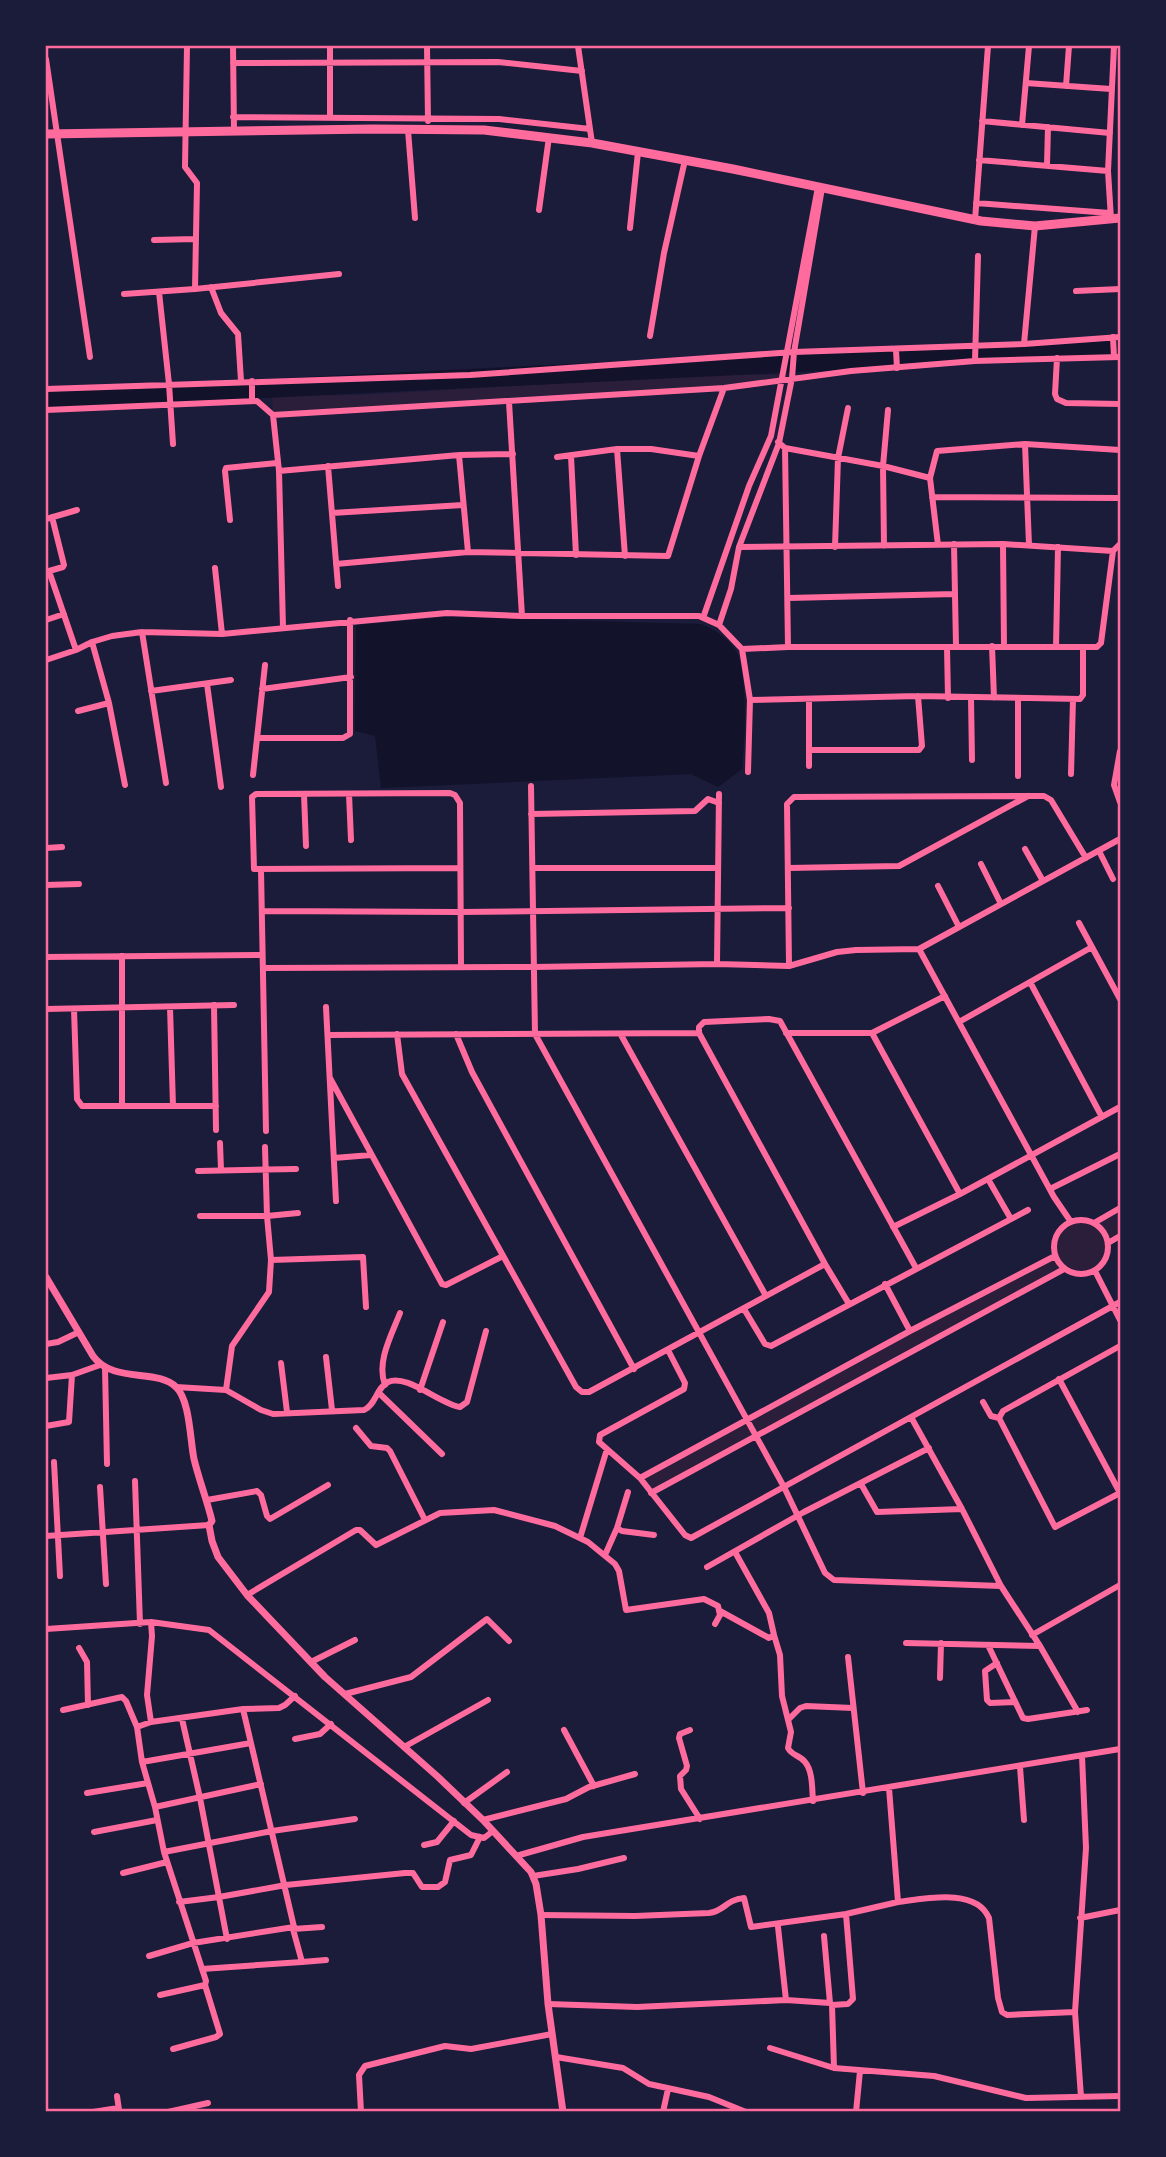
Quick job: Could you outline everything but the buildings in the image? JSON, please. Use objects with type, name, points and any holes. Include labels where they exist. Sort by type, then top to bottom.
[{"type":"main road","points":[[50,134],[408,130],[428,125],[549,137],[685,160],[975,220],[1035,226],[1114,217]]},
{"type":"street","points":[[187,46],[188,131],[185,168],[197,183],[195,289]]},
{"type":"street","points":[[233,46],[233,131]]},
{"type":"street","points":[[330,46],[330,118]]},
{"type":"street","points":[[427,46],[428,125]]},
{"type":"street","points":[[578,46],[592,144]]},
{"type":"street","points":[[975,220],[988,46]]},
{"type":"street","points":[[1022,125],[1029,46]]},
{"type":"street","points":[[1066,86],[1069,46]]},
{"type":"street","points":[[976,203],[1114,217],[1108,171],[1114,46]]},
{"type":"street","points":[[46,59],[50,134],[90,357]]},
{"type":"street","points":[[233,62],[498,62],[582,71]]},
{"type":"street","points":[[1026,83],[1111,89]]},
{"type":"street","points":[[233,117],[330,118],[428,125],[499,119],[590,129]]},
{"type":"street","points":[[982,121],[1110,133]]},
{"type":"street","points":[[1047,166],[1048,127]]},
{"type":"street","points":[[408,130],[415,218]]},
{"type":"street","points":[[539,210],[549,137]]},
{"type":"street","points":[[629,228],[638,152]]},
{"type":"street","points":[[650,336],[664,253],[685,160]]},
{"type":"street","points":[[979,160],[1108,171]]},
{"type":"street","points":[[701,617],[749,486],[771,436],[790,355],[820,187]]},
{"type":"street","points":[[1024,344],[1035,226]]},
{"type":"street","points":[[153,240],[195,239]]},
{"type":"street","points":[[975,361],[978,256]]},
{"type":"street","points":[[124,294],[339,274]]},
{"type":"street","points":[[211,288],[221,313],[238,334],[241,381]]},
{"type":"street","points":[[1076,291],[1121,289]]},
{"type":"street","points":[[159,292],[173,444]]},
{"type":"street","points":[[46,389],[470,375],[1115,338],[1116,356],[975,361],[792,376],[724,388],[273,415]]},
{"type":"street","points":[[896,351],[897,367]]},
{"type":"street","points":[[788,647],[787,546],[781,427],[792,376],[790,355]]},
{"type":"street","points":[[1057,358],[1057,399],[1066,403],[1121,404]]},
{"type":"street","points":[[252,381],[252,401]]},
{"type":"street","points":[[336,565],[468,552],[669,555],[699,456],[724,388]]},
{"type":"street","points":[[46,410],[257,401],[273,415],[279,471],[283,627]]},
{"type":"street","points":[[509,402],[522,616]]},
{"type":"street","points":[[835,547],[838,458],[848,408]]},
{"type":"street","points":[[884,546],[883,466],[888,410]]},
{"type":"street","points":[[771,436],[782,445],[930,478]]},
{"type":"street","points":[[1025,444],[1029,545]]},
{"type":"street","points":[[939,545],[930,478],[938,450],[1025,444],[1121,450]]},
{"type":"street","points":[[719,625],[731,589],[739,547],[782,445]]},
{"type":"street","points":[[557,457],[617,449],[651,449],[699,456]]},
{"type":"street","points":[[617,449],[625,556]]},
{"type":"street","points":[[279,471],[459,455],[513,454]]},
{"type":"street","points":[[459,455],[468,552]]},
{"type":"street","points":[[572,457],[576,555]]},
{"type":"street","points":[[230,520],[225,469],[277,463]]},
{"type":"street","points":[[328,466],[338,586]]},
{"type":"street","points":[[932,497],[1121,498]]},
{"type":"street","points":[[332,513],[463,505]]},
{"type":"street","points":[[76,650],[47,571],[63,568],[64,565],[49,518],[77,510]]},
{"type":"street","points":[[954,544],[956,646]]},
{"type":"street","points":[[739,547],[1003,544],[1113,551]]},
{"type":"street","points":[[1003,544],[1003,646]]},
{"type":"street","points":[[742,649],[1097,647],[1101,643],[1113,551],[1121,544]]},
{"type":"street","points":[[1056,647],[1058,547]]},
{"type":"street","points":[[215,568],[222,634]]},
{"type":"street","points":[[788,598],[955,594]]},
{"type":"street","points":[[46,660],[112,636],[142,632],[222,634],[447,612],[522,616],[701,617],[719,625],[742,649],[750,700],[748,772]]},
{"type":"street","points":[[46,620],[64,614]]},
{"type":"street","points":[[257,738],[347,738],[350,734],[350,620]]},
{"type":"street","points":[[142,632],[166,783]]},
{"type":"street","points":[[92,642],[109,703],[125,785]]},
{"type":"street","points":[[992,646],[994,698]]},
{"type":"street","points":[[947,647],[948,698]]},
{"type":"street","points":[[750,700],[918,696],[1080,699],[1083,695],[1083,648]]},
{"type":"street","points":[[253,775],[265,665]]},
{"type":"street","points":[[262,689],[351,677]]},
{"type":"street","points":[[151,691],[231,680]]},
{"type":"street","points":[[207,684],[221,787]]},
{"type":"street","points":[[810,750],[918,750],[922,746],[918,696]]},
{"type":"street","points":[[971,698],[972,760]]},
{"type":"street","points":[[1018,698],[1018,776]]},
{"type":"street","points":[[1071,774],[1073,699]]},
{"type":"street","points":[[809,700],[809,766]]},
{"type":"street","points":[[78,712],[109,703]]},
{"type":"street","points":[[1120,753],[1114,785],[1121,802]]},
{"type":"street","points":[[531,786],[535,1034],[783,1487],[825,1573],[834,1580],[1001,1586]]},
{"type":"street","points":[[459,868],[261,870],[253,867],[252,797],[256,794],[456,795],[460,803],[461,966]]},
{"type":"street","points":[[304,794],[306,846]]},
{"type":"street","points":[[349,794],[351,839]]},
{"type":"street","points":[[717,964],[719,794]]},
{"type":"street","points":[[788,868],[899,866],[1030,795]]},
{"type":"street","points":[[789,966],[787,804],[794,797],[1030,795],[1049,798],[1086,858]]},
{"type":"street","points":[[531,814],[695,811],[708,799],[719,803]]},
{"type":"street","points":[[263,968],[717,964],[789,966],[836,952],[919,949],[1121,839]]},
{"type":"street","points":[[46,848],[62,847]]},
{"type":"street","points":[[1025,849],[1043,881]]},
{"type":"street","points":[[1099,850],[1113,879]]},
{"type":"street","points":[[981,864],[1001,904]]},
{"type":"street","points":[[533,868],[718,868]]},
{"type":"street","points":[[261,870],[266,1131]]},
{"type":"street","points":[[46,885],[79,884]]},
{"type":"street","points":[[939,886],[959,927]]},
{"type":"street","points":[[262,911],[459,912],[789,908]]},
{"type":"street","points":[[1079,923],[1121,999]]},
{"type":"street","points":[[959,1022],[1092,947]]},
{"type":"street","points":[[919,949],[1050,1189],[1071,1222]]},
{"type":"street","points":[[46,957],[262,955]]},
{"type":"street","points":[[122,956],[122,1105]]},
{"type":"street","points":[[1030,982],[1102,1117]]},
{"type":"street","points":[[786,1033],[872,1033],[945,996]]},
{"type":"street","points":[[46,1009],[234,1005]]},
{"type":"street","points":[[214,1006],[216,1130]]},
{"type":"street","points":[[170,1007],[173,1106]]},
{"type":"street","points":[[326,1007],[336,1201]]},
{"type":"street","points":[[74,1009],[79,1103],[82,1106],[216,1106]]},
{"type":"street","points":[[849,1304],[699,1033],[699,1027],[704,1022],[769,1019],[780,1021],[916,1268]]},
{"type":"street","points":[[328,1035],[699,1033]]},
{"type":"street","points":[[872,1033],[960,1194]]},
{"type":"street","points":[[397,1034],[402,1074],[576,1387],[582,1392],[589,1392],[634,1369],[825,1264]]},
{"type":"street","points":[[456,1034],[472,1072],[634,1369]]},
{"type":"street","points":[[621,1035],[766,1296]]},
{"type":"street","points":[[330,1078],[442,1284],[446,1285],[503,1256]]},
{"type":"street","points":[[893,1227],[1121,1107]]},
{"type":"street","points":[[220,1143],[221,1170]]},
{"type":"street","points":[[226,1390],[232,1346],[270,1292],[271,1260],[265,1147]]},
{"type":"street","points":[[1050,1189],[1121,1154]]},
{"type":"street","points":[[334,1158],[371,1155]]},
{"type":"street","points":[[198,1171],[296,1169]]},
{"type":"street","points":[[988,1179],[1011,1219]]},
{"type":"street","points":[[1094,1223],[1121,1208]]},
{"type":"street","points":[[744,1308],[768,1346],[1028,1210]]},
{"type":"street","points":[[200,1216],[299,1213]]},
{"type":"street","points":[[1083,1220],[1094,1223],[1104,1231],[1108,1254],[1103,1264],[1095,1271],[1079,1275],[1064,1269],[1055,1256],[1054,1242],[1060,1230],[1071,1222],[1083,1220]]},
{"type":"street","points":[[1108,1243],[1121,1236]]},
{"type":"street","points":[[640,1478],[745,1419],[1055,1256]]},
{"type":"street","points":[[271,1260],[363,1257],[366,1307]]},
{"type":"street","points":[[651,1493],[1064,1269]]},
{"type":"street","points":[[1095,1271],[1117,1304],[1121,1320]]},
{"type":"street","points":[[46,1277],[102,1366],[107,1464]]},
{"type":"street","points":[[885,1284],[910,1331]]},
{"type":"street","points":[[668,1350],[685,1383],[684,1389],[600,1435],[599,1442],[640,1478],[684,1535],[691,1538],[1117,1304]]},
{"type":"street","points":[[385,1385],[382,1365],[400,1313]]},
{"type":"street","points":[[420,1390],[443,1322]]},
{"type":"street","points":[[176,1387],[226,1390],[261,1410],[273,1413],[363,1410],[369,1408],[389,1381],[401,1380],[460,1407],[467,1402],[486,1331]]},
{"type":"street","points":[[46,1343],[58,1342],[79,1332]]},
{"type":"street","points":[[999,1418],[1003,1411],[1121,1346]]},
{"type":"street","points":[[326,1357],[332,1410]]},
{"type":"street","points":[[281,1363],[287,1412]]},
{"type":"street","points":[[46,1378],[72,1375],[102,1366],[169,1382],[176,1387],[181,1394],[194,1459],[212,1521],[209,1525],[212,1541],[218,1557],[247,1595],[311,1662],[483,1820],[532,1874],[541,1915],[548,2004],[563,2112]]},
{"type":"street","points":[[46,1426],[69,1422],[72,1375]]},
{"type":"street","points":[[983,1402],[991,1416],[999,1418],[1055,1527],[1120,1493],[1059,1379]]},
{"type":"street","points":[[379,1392],[442,1454]]},
{"type":"street","points":[[911,1417],[1001,1586],[1078,1712]]},
{"type":"street","points":[[356,1428],[370,1446],[387,1448],[390,1451],[425,1520]]},
{"type":"street","points":[[707,1567],[929,1448]]},
{"type":"street","points":[[580,1538],[607,1449]]},
{"type":"street","points":[[54,1462],[60,1576]]},
{"type":"street","points":[[135,1480],[140,1624]]},
{"type":"street","points":[[861,1484],[877,1511],[962,1509]]},
{"type":"street","points":[[207,1500],[257,1491],[270,1519],[328,1485]]},
{"type":"street","points":[[100,1487],[106,1584]]},
{"type":"street","points":[[605,1555],[628,1492]]},
{"type":"street","points":[[247,1595],[356,1530],[360,1530],[376,1545],[440,1513],[494,1510],[555,1526],[580,1538],[605,1555],[617,1567],[625,1610],[704,1599],[714,1602],[720,1611],[769,1637],[774,1635]]},
{"type":"street","points":[[46,1536],[209,1525]]},
{"type":"street","points":[[617,1528],[654,1535]]},
{"type":"street","points":[[735,1552],[769,1613],[780,1655],[782,1696],[791,1732],[788,1748],[791,1754],[806,1762],[809,1768],[813,1801]]},
{"type":"street","points":[[1032,1635],[1121,1585]]},
{"type":"street","points":[[715,1624],[720,1611]]},
{"type":"street","points":[[345,1694],[411,1677],[489,1618],[509,1641]]},
{"type":"street","points":[[151,1623],[148,1695],[151,1722]]},
{"type":"street","points":[[46,1629],[151,1623],[209,1630],[327,1727],[471,1835],[484,1838],[493,1831]]},
{"type":"street","points":[[311,1662],[355,1640]]},
{"type":"street","points":[[906,1643],[1040,1646]]},
{"type":"street","points":[[940,1678],[941,1643]]},
{"type":"street","points":[[988,1645],[1022,1716],[1028,1719],[1087,1710]]},
{"type":"street","points":[[79,1648],[87,1662],[88,1705]]},
{"type":"street","points":[[848,1657],[863,1793]]},
{"type":"street","points":[[997,1663],[985,1671],[987,1700],[989,1703],[1015,1702]]},
{"type":"street","points":[[63,1710],[122,1697],[137,1727],[142,1762],[164,1852],[220,2034],[173,2049]]},
{"type":"street","points":[[137,1727],[151,1722],[243,1709],[279,1708],[293,1698]]},
{"type":"street","points":[[404,1747],[488,1700]]},
{"type":"street","points":[[789,1719],[806,1706],[853,1708]]},
{"type":"street","points":[[243,1709],[302,1962]]},
{"type":"street","points":[[182,1719],[227,1939]]},
{"type":"street","points":[[295,1739],[327,1727]]},
{"type":"street","points":[[564,1730],[594,1786]]},
{"type":"street","points":[[690,1730],[680,1734],[679,1738],[687,1766],[679,1782],[699,1819]]},
{"type":"street","points":[[142,1762],[251,1743]]},
{"type":"street","points":[[516,1856],[583,1837],[889,1790],[1121,1749]]},
{"type":"street","points":[[1081,2097],[1075,2012],[1086,1848],[1082,1756]]},
{"type":"street","points":[[1020,1767],[1024,1820]]},
{"type":"street","points":[[464,1803],[507,1772]]},
{"type":"street","points":[[483,1820],[566,1799],[594,1786],[635,1774]]},
{"type":"street","points":[[87,1793],[148,1783]]},
{"type":"street","points":[[155,1807],[261,1784]]},
{"type":"street","points":[[889,1790],[898,1902]]},
{"type":"street","points":[[164,1852],[272,1831],[355,1819]]},
{"type":"street","points":[[94,1832],[158,1820]]},
{"type":"street","points":[[424,1845],[437,1842],[454,1821]]},
{"type":"street","points":[[179,1902],[286,1885],[405,1873],[412,1873],[426,1888],[440,1887],[446,1882],[450,1860],[471,1855],[480,1837]]},
{"type":"street","points":[[532,1874],[579,1869],[624,1858]]},
{"type":"street","points":[[123,1873],[167,1862]]},
{"type":"street","points":[[541,1915],[635,1916],[709,1913],[719,1910],[730,1901],[744,1898],[750,1926],[846,1914],[898,1902],[955,1898],[978,1905],[989,1918],[1002,2012],[1007,2015],[1075,2012]]},
{"type":"street","points":[[1080,1918],[1121,1910]]},
{"type":"street","points":[[548,2004],[637,2007],[786,2000],[848,2004],[853,1998],[846,1914]]},
{"type":"street","points":[[149,1956],[193,1943],[293,1928],[322,1927]]},
{"type":"street","points":[[778,1927],[786,2000]]},
{"type":"street","points":[[824,1936],[834,2068]]},
{"type":"street","points":[[202,1969],[326,1960]]},
{"type":"street","points":[[160,1995],[205,1985]]},
{"type":"street","points":[[361,2112],[359,2075],[365,2066],[445,2046],[471,2049],[552,2034]]},
{"type":"street","points":[[770,2048],[834,2068],[934,2076],[1026,2098],[1121,2096]]},
{"type":"street","points":[[556,2057],[622,2068],[645,2082],[696,2093],[746,2112]]},
{"type":"street","points":[[856,2112],[860,2071]]},
{"type":"street","points":[[663,2112],[668,2089]]},
{"type":"street","points":[[93,2112],[119,2110],[117,2096]]},
{"type":"street","points":[[168,2112],[208,2103]]},
{"type":"street","points":[[720,2112],[724,2103]]},
{"type":"shaded area","points":[[725,374],[784,375],[782,382],[273,415],[272,396],[356,395]]},
{"type":"shaded area","points":[[447,617],[701,624],[712,629],[736,650],[741,667],[745,712],[742,769],[718,787],[691,774],[381,788],[375,736],[355,731],[356,625]]},
{"type":"shaded area","points":[[1120,1208],[1120,1236],[1109,1243],[1105,1261],[1095,1270],[1081,1273],[1064,1269],[651,1493],[640,1478],[1055,1257],[1056,1239],[1069,1223],[1094,1223]]},
{"type":"waterway","points":[[46,399],[1120,347]]}]
